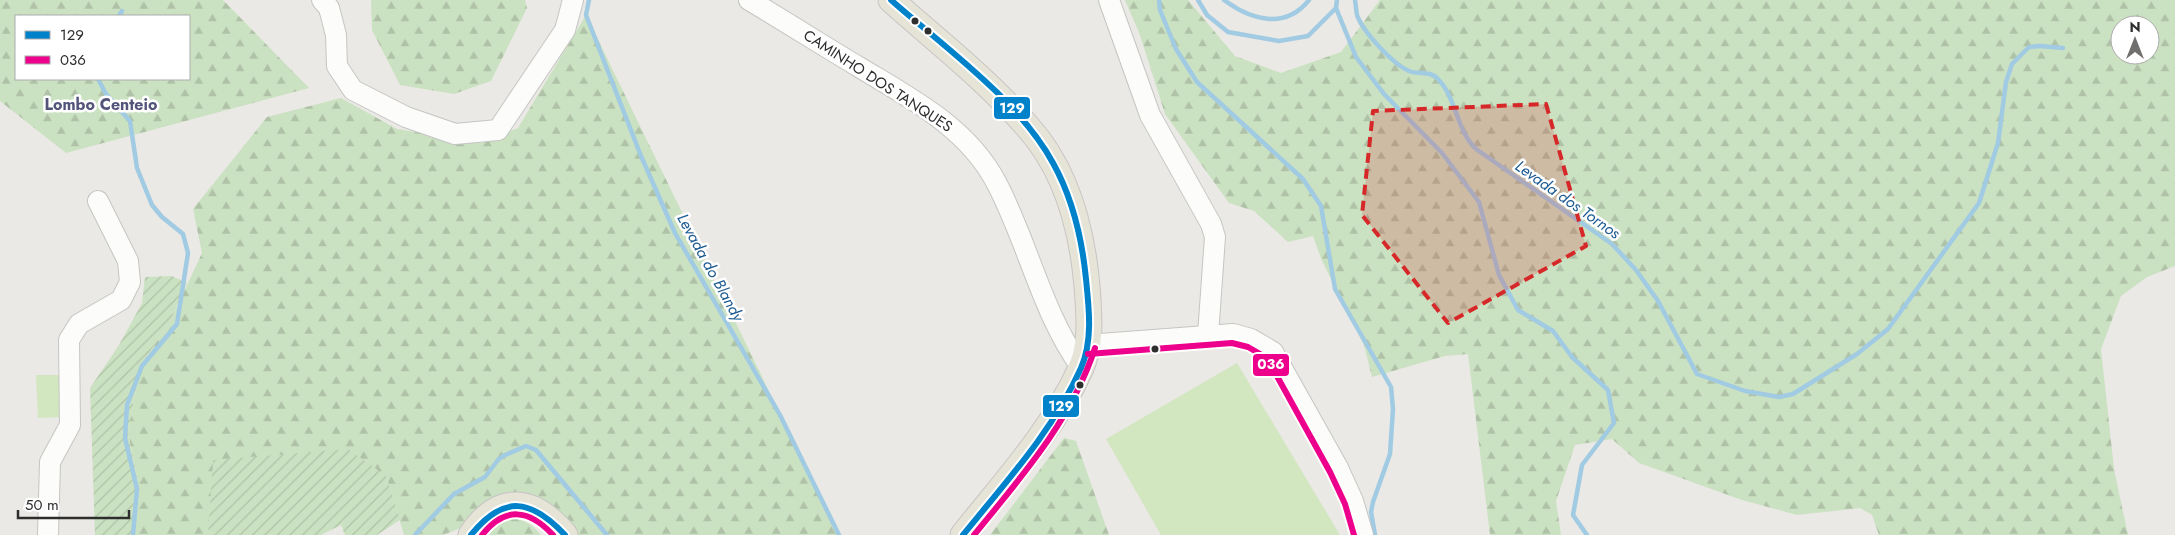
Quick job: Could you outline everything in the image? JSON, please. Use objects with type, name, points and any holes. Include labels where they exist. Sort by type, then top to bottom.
[{"type":"main road","points":[[891,0],[1028,127],[1062,181],[1079,228],[1085,259],[1090,325],[1084,356],[1055,416],[963,535]]},
{"type":"main road","points":[[471,535],[478,525],[494,511],[517,504],[541,512],[565,535]]},
{"type":"street","points":[[322,0],[329,8],[336,35],[337,66],[353,90],[406,118],[455,134],[498,130],[565,30],[573,0]]},
{"type":"street","name":"CAMINHO DOS TANQUES","points":[[749,0],[913,100],[958,132],[975,150],[997,182],[1056,326],[1068,349],[1084,356]]},
{"type":"street","points":[[1109,0],[1150,115],[1211,224],[1215,237],[1208,334]]},
{"type":"street","points":[[48,535],[50,462],[70,425],[69,340],[79,324],[121,300],[130,282],[128,261],[98,201]]},
{"type":"street","points":[[1084,356],[1124,344],[1208,334],[1233,334],[1251,339],[1273,352],[1338,468],[1353,501],[1363,535]]},
{"type":"highlighted area","points":[[1546,104],[1586,246],[1448,323],[1362,215],[1373,111]]},
{"type":"green space","points":[[0,0],[223,0],[309,88],[66,153],[0,101]]},
{"type":"green space","points":[[371,0],[525,0],[527,8],[491,81],[454,94],[400,85],[372,30]]},
{"type":"green space","points":[[1125,0],[1188,0],[1235,56],[1281,73],[1341,52],[1380,0],[2175,0],[2175,266],[2147,277],[2121,296],[2101,349],[2114,469],[2128,535],[1879,535],[1872,515],[1860,508],[1797,515],[1742,500],[1639,463],[1612,439],[1575,445],[1556,501],[1561,535],[1490,535],[1468,354],[1445,356],[1372,377],[1364,345],[1322,261],[1313,236],[1288,242],[1254,211],[1229,203],[1165,114],[1140,35]]},
{"type":"green space","points":[[586,15],[839,535],[574,535],[533,499],[443,535],[404,535],[386,476],[208,535],[135,535],[139,487],[128,433],[140,366],[170,322],[202,253],[193,209],[267,117],[341,98],[397,129],[481,143],[518,128]]},
{"type":"green space","points":[[172,276],[187,283],[170,322],[140,366],[128,433],[139,487],[135,535],[95,535],[90,388],[119,345],[142,303],[145,277]]},
{"type":"green space","points":[[1237,363],[1340,535],[1161,535],[1106,439]]},
{"type":"green space","points":[[36,375],[63,375],[64,417],[38,418]]},
{"type":"green space","points":[[1064,438],[1076,441],[1109,535],[990,535]]},
{"type":"green space","points":[[348,449],[386,476],[400,520],[377,535],[345,535],[341,525],[321,535],[208,535],[213,460]]},
{"type":"green space","points":[[505,518],[525,522],[541,535],[475,535]]},
{"type":"waterway","name":"Levada do Blandy","points":[[589,0],[586,15],[641,156],[675,233],[780,415],[839,535]]},
{"type":"waterway","name":"Levada dos Tornos","points":[[1159,0],[1160,10],[1176,49],[1197,82],[1303,179],[1321,206],[1335,289],[1391,387],[1393,409],[1390,454],[1371,512],[1375,535]]},
{"type":"waterway","points":[[1198,0],[1207,15],[1228,32],[1279,41],[1308,36],[1336,8]]},
{"type":"waterway","name":"Levada dos Tornos","points":[[1224,0],[1245,13],[1268,19],[1289,15],[1300,9],[1309,0]]},
{"type":"waterway","points":[[1337,0],[1336,8],[1356,57],[1384,94],[1442,153],[1479,202],[1499,275],[1518,310],[1553,331],[1572,357],[1608,390],[1614,423],[1582,465],[1573,515],[1587,535]]},
{"type":"waterway","name":"Levada dos Tornos","points":[[1355,0],[1360,22],[1387,55],[1409,71],[1432,75],[1438,79],[1449,96],[1464,133],[1476,149],[1612,244],[1636,270],[1658,301],[1697,374],[1745,391],[1779,397],[1793,394],[1857,354],[1888,329],[1979,203],[1998,143],[2006,82],[2012,64],[2029,47],[2063,48]]},
{"type":"waterway","name":"Levada dos Tornos","points":[[120,15],[122,11]]},
{"type":"waterway","name":"Levada dos Tornos","points":[[99,80],[106,94],[130,121],[137,168],[152,205],[162,217],[183,234],[188,253],[177,324],[142,366],[127,405],[125,438],[137,489],[133,535]]},
{"type":"waterway","name":"Levada dos Tornos","points":[[415,535],[454,494],[485,477],[503,456],[526,446],[536,450],[607,535]]},
{"type":"transit line","name":"129","points":[[891,0],[979,75],[1001,96],[1039,140],[1053,163],[1066,191],[1076,219],[1084,264],[1089,336],[1081,368],[1070,391],[1042,435],[963,535]]},
{"type":"transit line","name":"036","points":[[1088,354],[1232,343],[1248,347],[1267,358],[1330,472],[1345,504],[1354,535]]},
{"type":"transit line","name":"036","points":[[974,535],[1044,447],[1059,424],[1085,375],[1095,348]]},
{"type":"transit line","name":"129","points":[[471,535],[495,513],[506,507],[518,506],[529,508],[541,514],[565,535]]},
{"type":"transit line","name":"036","points":[[482,535],[499,519],[517,514],[535,520],[553,535]]},
{"type":"district","name":"Lombo Centeio","points":[[101,104]]}]
